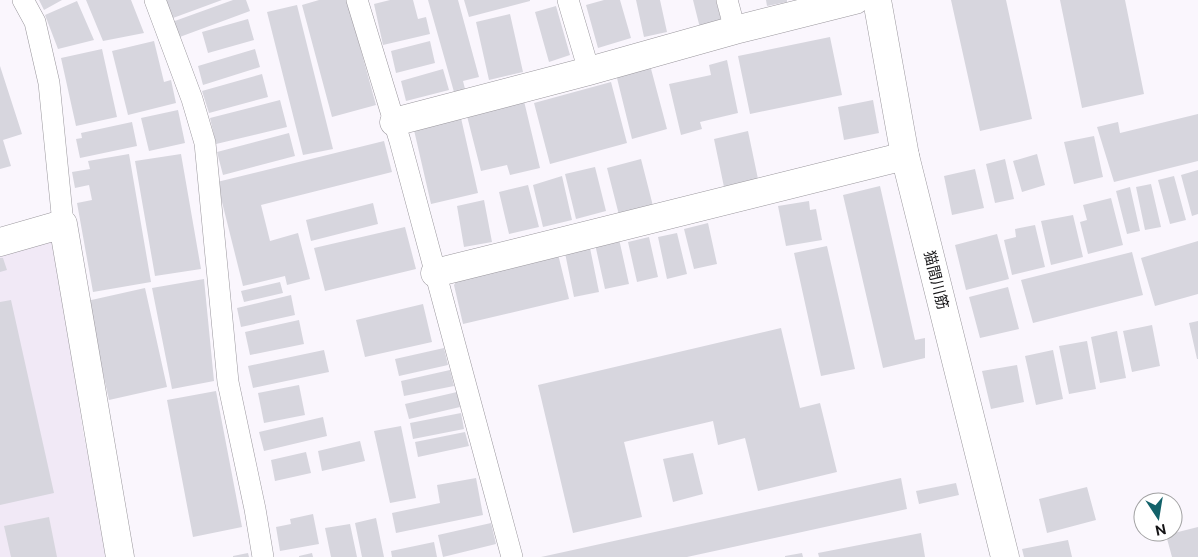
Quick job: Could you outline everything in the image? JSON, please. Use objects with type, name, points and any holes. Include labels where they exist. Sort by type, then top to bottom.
[{"type":"street","points":[[394,122],[589,71],[735,30],[854,0]]},
{"type":"street","name":"猫間川筋","points":[[877,0],[905,156],[1005,557]]},
{"type":"street","points":[[435,273],[905,156]]},
{"type":"street","points":[[0,242],[63,224],[120,557]]},
{"type":"lane","points":[[23,0],[35,22],[49,83],[63,224]]},
{"type":"lane","points":[[155,0],[192,99],[205,143],[228,382],[255,509],[263,557]]},
{"type":"lane","points":[[358,0],[394,122],[512,557]]},
{"type":"lane","points":[[568,0],[589,71]]},
{"type":"lane","points":[[727,0],[735,30]]},
{"type":"shaded area","points":[[55,239],[83,431],[108,557],[0,557],[0,254]]},
{"type":"building","points":[[39,0],[62,0],[44,10]]},
{"type":"building","points":[[86,0],[131,0],[144,33],[103,41]]},
{"type":"building","points":[[166,0],[222,0],[173,18]]},
{"type":"building","points":[[233,0],[246,0],[250,11],[177,38],[172,22]]},
{"type":"building","points":[[319,0],[347,0],[376,105],[332,117],[302,5]]},
{"type":"building","points":[[390,0],[413,0],[418,19],[426,17],[430,34],[383,45],[374,4]]},
{"type":"building","points":[[428,0],[458,0],[479,77],[463,81],[465,89],[454,92]]},
{"type":"building","points":[[464,0],[530,0],[530,1],[469,17]]},
{"type":"building","points":[[604,0],[620,0],[631,38],[598,48],[586,5]]},
{"type":"building","points":[[636,0],[660,0],[667,32],[644,37]]},
{"type":"building","points":[[693,0],[716,0],[722,23],[700,28]]},
{"type":"building","points":[[766,0],[787,0],[787,2],[767,6]]},
{"type":"building","points":[[951,0],[1006,0],[1032,119],[980,131]]},
{"type":"building","points":[[1060,0],[1125,0],[1144,94],[1082,108]]},
{"type":"building","points":[[77,1],[94,40],[58,49],[45,15]]},
{"type":"building","points":[[297,5],[333,149],[303,155],[267,12]]},
{"type":"building","points":[[556,6],[570,55],[549,62],[535,12]]},
{"type":"building","points":[[510,14],[523,72],[489,80],[476,22]]},
{"type":"building","points":[[248,19],[254,40],[208,53],[202,32]]},
{"type":"building","points":[[830,37],[842,95],[750,114],[738,56]]},
{"type":"building","points":[[154,41],[164,82],[171,80],[176,103],[128,115],[112,51]]},
{"type":"building","points":[[430,41],[435,63],[396,73],[391,51]]},
{"type":"building","points":[[102,49],[117,117],[76,126],[61,58]]},
{"type":"building","points":[[255,49],[260,67],[203,85],[198,66]]},
{"type":"building","points":[[727,60],[738,113],[700,122],[702,129],[681,135],[669,84],[711,75],[709,65]]},
{"type":"building","points":[[650,65],[667,129],[632,139],[616,74]]},
{"type":"building","points":[[0,66],[22,134],[3,140],[11,166],[0,169]]},
{"type":"building","points":[[443,69],[449,90],[406,101],[401,81]]},
{"type":"building","points":[[262,74],[268,97],[209,113],[202,91]]},
{"type":"building","points":[[611,82],[627,143],[550,164],[534,103]]},
{"type":"building","points":[[280,100],[287,127],[216,144],[210,118]]},
{"type":"building","points":[[873,100],[879,133],[844,140],[838,107]]},
{"type":"building","points":[[524,101],[540,168],[510,175],[507,165],[481,171],[467,116]]},
{"type":"building","points":[[178,110],[185,143],[149,151],[141,118]]},
{"type":"building","points":[[1198,114],[1198,161],[1114,182],[1097,127],[1118,122],[1120,133]]},
{"type":"building","points":[[461,118],[478,193],[431,204],[414,130]]},
{"type":"building","points":[[132,122],[137,146],[80,158],[76,139],[82,138],[81,133]]},
{"type":"building","points":[[748,131],[758,179],[724,187],[714,139]]},
{"type":"building","points":[[289,133],[295,156],[223,175],[217,152]]},
{"type":"building","points":[[1094,136],[1103,177],[1074,184],[1064,142]]},
{"type":"building","points":[[384,141],[392,172],[261,205],[270,241],[298,233],[310,279],[287,285],[285,276],[243,286],[217,182]]},
{"type":"building","points":[[129,154],[151,282],[93,292],[77,203],[92,200],[89,185],[75,188],[72,172],[90,169],[88,161]]},
{"type":"building","points":[[181,154],[201,269],[155,276],[135,161]]},
{"type":"building","points":[[1037,154],[1045,185],[1022,192],[1013,161]]},
{"type":"building","points":[[641,159],[653,206],[619,215],[607,168]]},
{"type":"building","points":[[1005,159],[1014,199],[995,203],[986,164]]},
{"type":"building","points":[[595,167],[606,211],[576,219],[565,174]]},
{"type":"building","points":[[975,169],[984,208],[952,215],[944,176]]},
{"type":"building","points":[[1198,170],[1198,214],[1192,216],[1181,175]]},
{"type":"building","points":[[562,176],[572,220],[543,227],[533,185]]},
{"type":"building","points":[[1174,176],[1186,220],[1170,224],[1158,180]]},
{"type":"building","points":[[1151,184],[1161,227],[1145,230],[1136,187]]},
{"type":"building","points":[[528,185],[539,227],[509,234],[499,192]]},
{"type":"building","points":[[880,186],[915,340],[925,338],[925,358],[883,368],[843,195]]},
{"type":"building","points":[[1130,187],[1140,231],[1127,234],[1116,191]]},
{"type":"building","points":[[1111,198],[1123,245],[1088,254],[1080,222],[1087,220],[1083,205]]},
{"type":"building","points":[[484,200],[492,242],[464,247],[457,206]]},
{"type":"building","points":[[809,201],[810,210],[816,209],[822,240],[786,246],[778,206]]},
{"type":"building","points":[[373,203],[378,224],[311,241],[306,220]]},
{"type":"building","points":[[1073,215],[1083,257],[1051,265],[1041,221]]},
{"type":"building","points":[[708,223],[717,264],[694,269],[684,229]]},
{"type":"building","points":[[1035,225],[1045,267],[1012,275],[1004,240],[1016,237],[1015,229]]},
{"type":"building","points":[[405,227],[416,269],[325,291],[314,248]]},
{"type":"building","points":[[677,233],[687,274],[667,279],[658,237]]},
{"type":"building","points":[[997,234],[1009,279],[966,290],[955,245]]},
{"type":"building","points":[[649,237],[658,277],[637,282],[628,242]]},
{"type":"building","points":[[619,239],[629,284],[605,289],[595,244]]},
{"type":"building","points":[[1198,241],[1198,294],[1155,306],[1141,258]]},
{"type":"building","points":[[827,246],[855,369],[821,376],[794,253]]},
{"type":"building","points":[[590,248],[599,292],[574,297],[565,253]]},
{"type":"building","points":[[1132,252],[1143,295],[1033,323],[1021,280]]},
{"type":"building","points":[[558,254],[569,299],[463,324],[454,285],[458,278]]},
{"type":"building","points":[[0,258],[3,258],[7,270],[0,272]]},
{"type":"building","points":[[204,279],[214,381],[172,389],[152,288]]},
{"type":"building","points":[[280,282],[283,293],[244,302],[241,291]]},
{"type":"building","points":[[1008,287],[1019,329],[980,338],[969,297]]},
{"type":"building","points":[[145,288],[167,387],[109,400],[87,301]]},
{"type":"building","points":[[291,295],[295,315],[241,327],[237,308]]},
{"type":"building","points":[[11,300],[54,493],[0,505],[0,302]]},
{"type":"building","points":[[423,304],[432,342],[365,357],[356,320]]},
{"type":"building","points":[[299,320],[304,344],[250,355],[245,332]]},
{"type":"building","points":[[1198,321],[1198,359],[1197,359],[1189,323]]},
{"type":"building","points":[[1152,325],[1160,366],[1132,372],[1123,331]]},
{"type":"building","points":[[781,328],[800,408],[820,403],[837,472],[758,491],[745,438],[718,445],[713,421],[624,442],[642,517],[573,533],[538,385]]},
{"type":"building","points":[[1117,331],[1126,378],[1100,383],[1091,337]]},
{"type":"building","points":[[1087,341],[1096,389],[1069,394],[1059,346]]},
{"type":"building","points":[[444,348],[448,365],[399,376],[395,359]]},
{"type":"building","points":[[324,350],[329,372],[253,388],[248,366]]},
{"type":"building","points":[[1053,350],[1063,399],[1036,405],[1025,356]]},
{"type":"building","points":[[1017,365],[1024,402],[991,409],[982,371]]},
{"type":"building","points":[[450,370],[454,386],[404,396],[401,381]]},
{"type":"building","points":[[299,385],[305,415],[264,423],[258,393]]},
{"type":"building","points":[[216,391],[242,527],[193,537],[167,400]]},
{"type":"building","points":[[457,392],[460,407],[409,419],[405,404]]},
{"type":"building","points":[[461,413],[464,429],[413,439],[410,423]]},
{"type":"building","points":[[323,417],[327,436],[264,451],[259,432]]},
{"type":"building","points":[[401,426],[416,498],[390,503],[374,431]]},
{"type":"building","points":[[465,432],[469,446],[418,457],[415,442]]},
{"type":"building","points":[[360,441],[365,461],[322,471],[318,451]]},
{"type":"building","points":[[306,452],[311,473],[275,481],[271,460]]},
{"type":"building","points":[[693,453],[703,494],[673,502],[663,459]]},
{"type":"building","points":[[476,478],[483,515],[396,533],[392,513],[440,503],[437,485]]},
{"type":"building","points":[[901,478],[907,509],[687,557],[541,557]]},
{"type":"building","points":[[956,483],[959,495],[919,504],[916,491]]},
{"type":"building","points":[[1087,487],[1096,520],[1047,533],[1039,499]]},
{"type":"building","points":[[313,514],[319,544],[280,551],[276,527],[291,524],[290,519]]},
{"type":"building","points":[[49,517],[57,557],[11,557],[4,526]]},
{"type":"building","points":[[376,518],[384,557],[362,557],[355,523]]},
{"type":"building","points":[[491,523],[496,544],[443,557],[438,535]]},
{"type":"building","points":[[350,524],[357,557],[331,557],[325,528]]},
{"type":"building","points":[[1198,527],[1198,557],[1172,557],[1168,542],[1183,542],[1183,531]]},
{"type":"building","points":[[921,533],[925,557],[819,557],[818,553]]},
{"type":"building","points":[[1068,540],[1072,557],[1024,557],[1022,549]]},
{"type":"building","points":[[434,542],[437,557],[392,557],[391,551]]},
{"type":"building","points":[[248,553],[249,557],[233,557],[233,556]]},
{"type":"building","points":[[312,553],[313,557],[299,557],[299,556]]},
{"type":"building","points":[[802,553],[803,557],[785,557],[785,556]]}]
